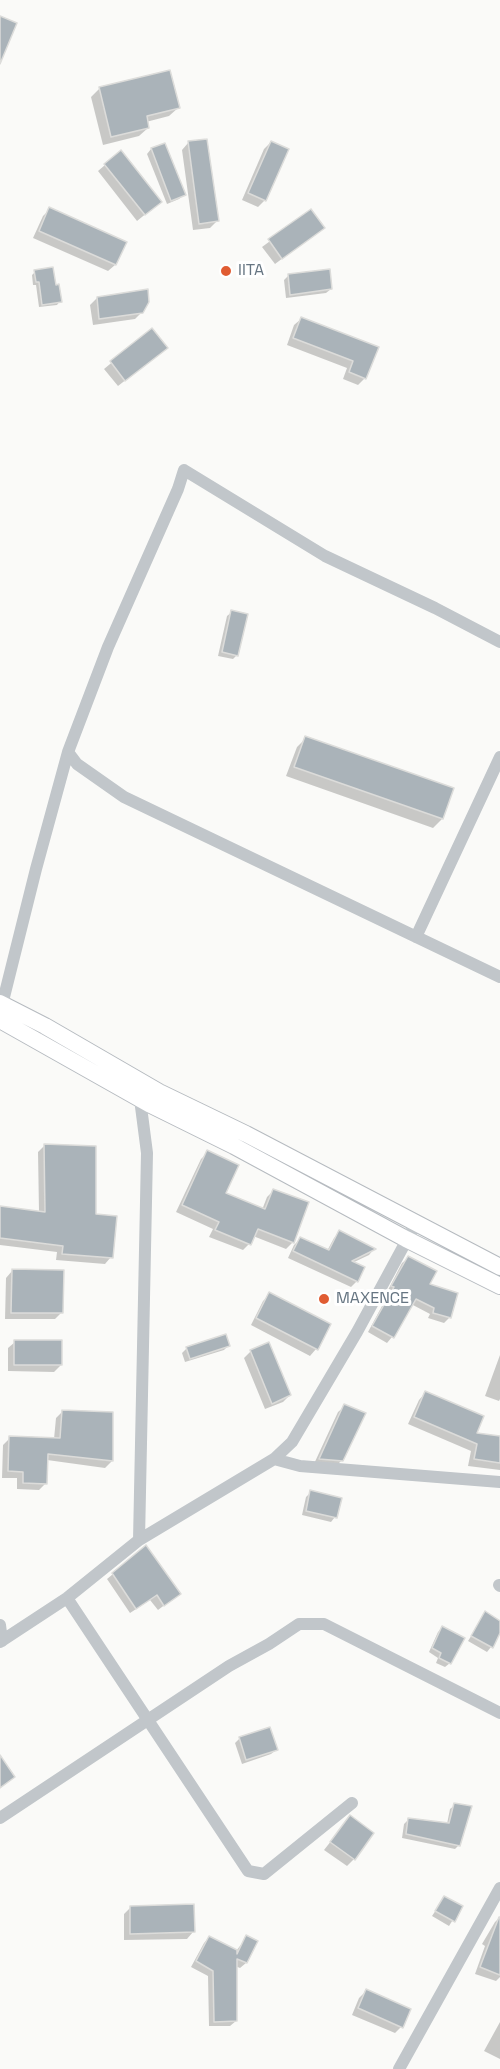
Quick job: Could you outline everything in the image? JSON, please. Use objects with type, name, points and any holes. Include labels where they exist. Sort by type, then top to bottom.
[{"type":"main road","points":[[0,1010],[234,1146],[406,1239],[500,1286]]},
{"type":"main road","points":[[144,1092],[416,1223],[500,1267]]},
{"type":"street","points":[[0,1010],[68,752],[108,647],[178,489],[184,470],[326,556],[500,642]]},
{"type":"street","points":[[68,752],[77,764],[124,797],[500,977]]},
{"type":"street","points":[[416,937],[500,757]]},
{"type":"street","points":[[139,1540],[147,1153],[144,1092]]},
{"type":"street","points":[[1,1642],[67,1598],[139,1540],[274,1460],[292,1442],[357,1332],[416,1223]]},
{"type":"street","points":[[274,1460],[300,1466],[500,1482]]},
{"type":"street","points":[[67,1598],[248,1871],[264,1874],[352,1803]]},
{"type":"street","points":[[0,1818],[147,1719],[299,1624],[324,1624],[500,1713]]},
{"type":"street","points":[[0,1625],[1,1642]]},
{"type":"street","points":[[399,2069],[500,1888]]},
{"type":"building","points":[[0,16],[17,23],[0,64]]},
{"type":"building","points":[[170,70],[180,108],[147,116],[149,128],[111,137],[99,87]]},
{"type":"building","points":[[207,139],[219,221],[199,224],[188,141]]},
{"type":"building","points":[[271,141],[289,149],[266,201],[248,193]]},
{"type":"building","points":[[165,143],[186,195],[171,201],[151,148]]},
{"type":"building","points":[[121,150],[162,202],[145,215],[104,164]]},
{"type":"building","points":[[49,207],[127,242],[116,265],[39,231]]},
{"type":"building","points":[[311,209],[325,228],[282,259],[268,239]]},
{"type":"building","points":[[53,267],[62,302],[42,305],[39,282],[36,282],[34,270]]},
{"type":"building","points":[[330,269],[332,289],[290,295],[288,274]]},
{"type":"building","points":[[148,289],[149,302],[143,313],[99,319],[97,297]]},
{"type":"building","points":[[301,317],[379,347],[366,379],[349,372],[353,361],[293,338]]},
{"type":"building","points":[[152,328],[168,348],[125,381],[110,361]]},
{"type":"building","points":[[231,610],[248,614],[238,656],[222,652]]},
{"type":"building","points":[[305,736],[454,788],[443,819],[294,767]]},
{"type":"building","points":[[44,1144],[96,1146],[96,1214],[117,1216],[113,1258],[62,1254],[63,1246],[0,1238],[0,1206],[45,1212]]},
{"type":"building","points":[[207,1150],[239,1165],[226,1193],[265,1209],[273,1189],[309,1202],[294,1243],[258,1229],[251,1245],[215,1230],[219,1222],[182,1205]]},
{"type":"building","points":[[339,1230],[376,1249],[352,1261],[365,1267],[358,1282],[293,1251],[300,1237],[329,1250]]},
{"type":"building","points":[[408,1256],[437,1271],[430,1284],[458,1293],[451,1318],[433,1313],[434,1308],[416,1299],[394,1338],[372,1326]]},
{"type":"building","points":[[12,1269],[64,1270],[63,1313],[11,1313]]},
{"type":"building","points":[[269,1292],[331,1324],[318,1350],[256,1318]]},
{"type":"building","points":[[226,1334],[230,1346],[190,1359],[186,1347]]},
{"type":"building","points":[[14,1340],[62,1340],[62,1365],[14,1365]]},
{"type":"building","points":[[269,1342],[291,1395],[272,1404],[250,1350]]},
{"type":"building","points":[[425,1391],[484,1416],[477,1433],[500,1436],[500,1463],[474,1459],[477,1444],[414,1417]]},
{"type":"building","points":[[344,1404],[366,1413],[343,1461],[319,1459]]},
{"type":"building","points":[[62,1410],[113,1412],[113,1461],[48,1454],[47,1484],[23,1483],[23,1472],[8,1471],[9,1436],[60,1438]]},
{"type":"building","points":[[310,1490],[342,1498],[337,1518],[306,1511]]},
{"type":"building","points":[[146,1545],[181,1594],[164,1606],[157,1595],[136,1609],[112,1573]]},
{"type":"building","points":[[485,1611],[500,1621],[500,1633],[493,1648],[471,1636]]},
{"type":"building","points":[[442,1626],[465,1638],[451,1664],[439,1658],[441,1653],[432,1648]]},
{"type":"building","points":[[270,1727],[278,1750],[246,1760],[239,1737]]},
{"type":"building","points":[[0,1755],[15,1777],[0,1788]]},
{"type":"building","points":[[454,1803],[472,1806],[460,1846],[406,1834],[408,1818],[449,1823]]},
{"type":"building","points":[[350,1815],[374,1833],[355,1860],[330,1842]]},
{"type":"building","points":[[444,1896],[463,1906],[455,1922],[435,1911]]},
{"type":"building","points":[[194,1904],[195,1932],[130,1934],[130,1906]]},
{"type":"building","points":[[500,1917],[500,1975],[480,1967]]},
{"type":"building","points":[[246,1935],[258,1941],[247,1963],[237,1959],[237,2021],[214,2022],[213,1971],[196,1961],[209,1936],[237,1950],[237,1954]]},
{"type":"building","points":[[366,1989],[411,2009],[403,2028],[358,2008]]},
{"type":"place","name":"IITA","points":[[226,271]]},
{"type":"place","name":"MAXENCE","points":[[324,1299]]}]
